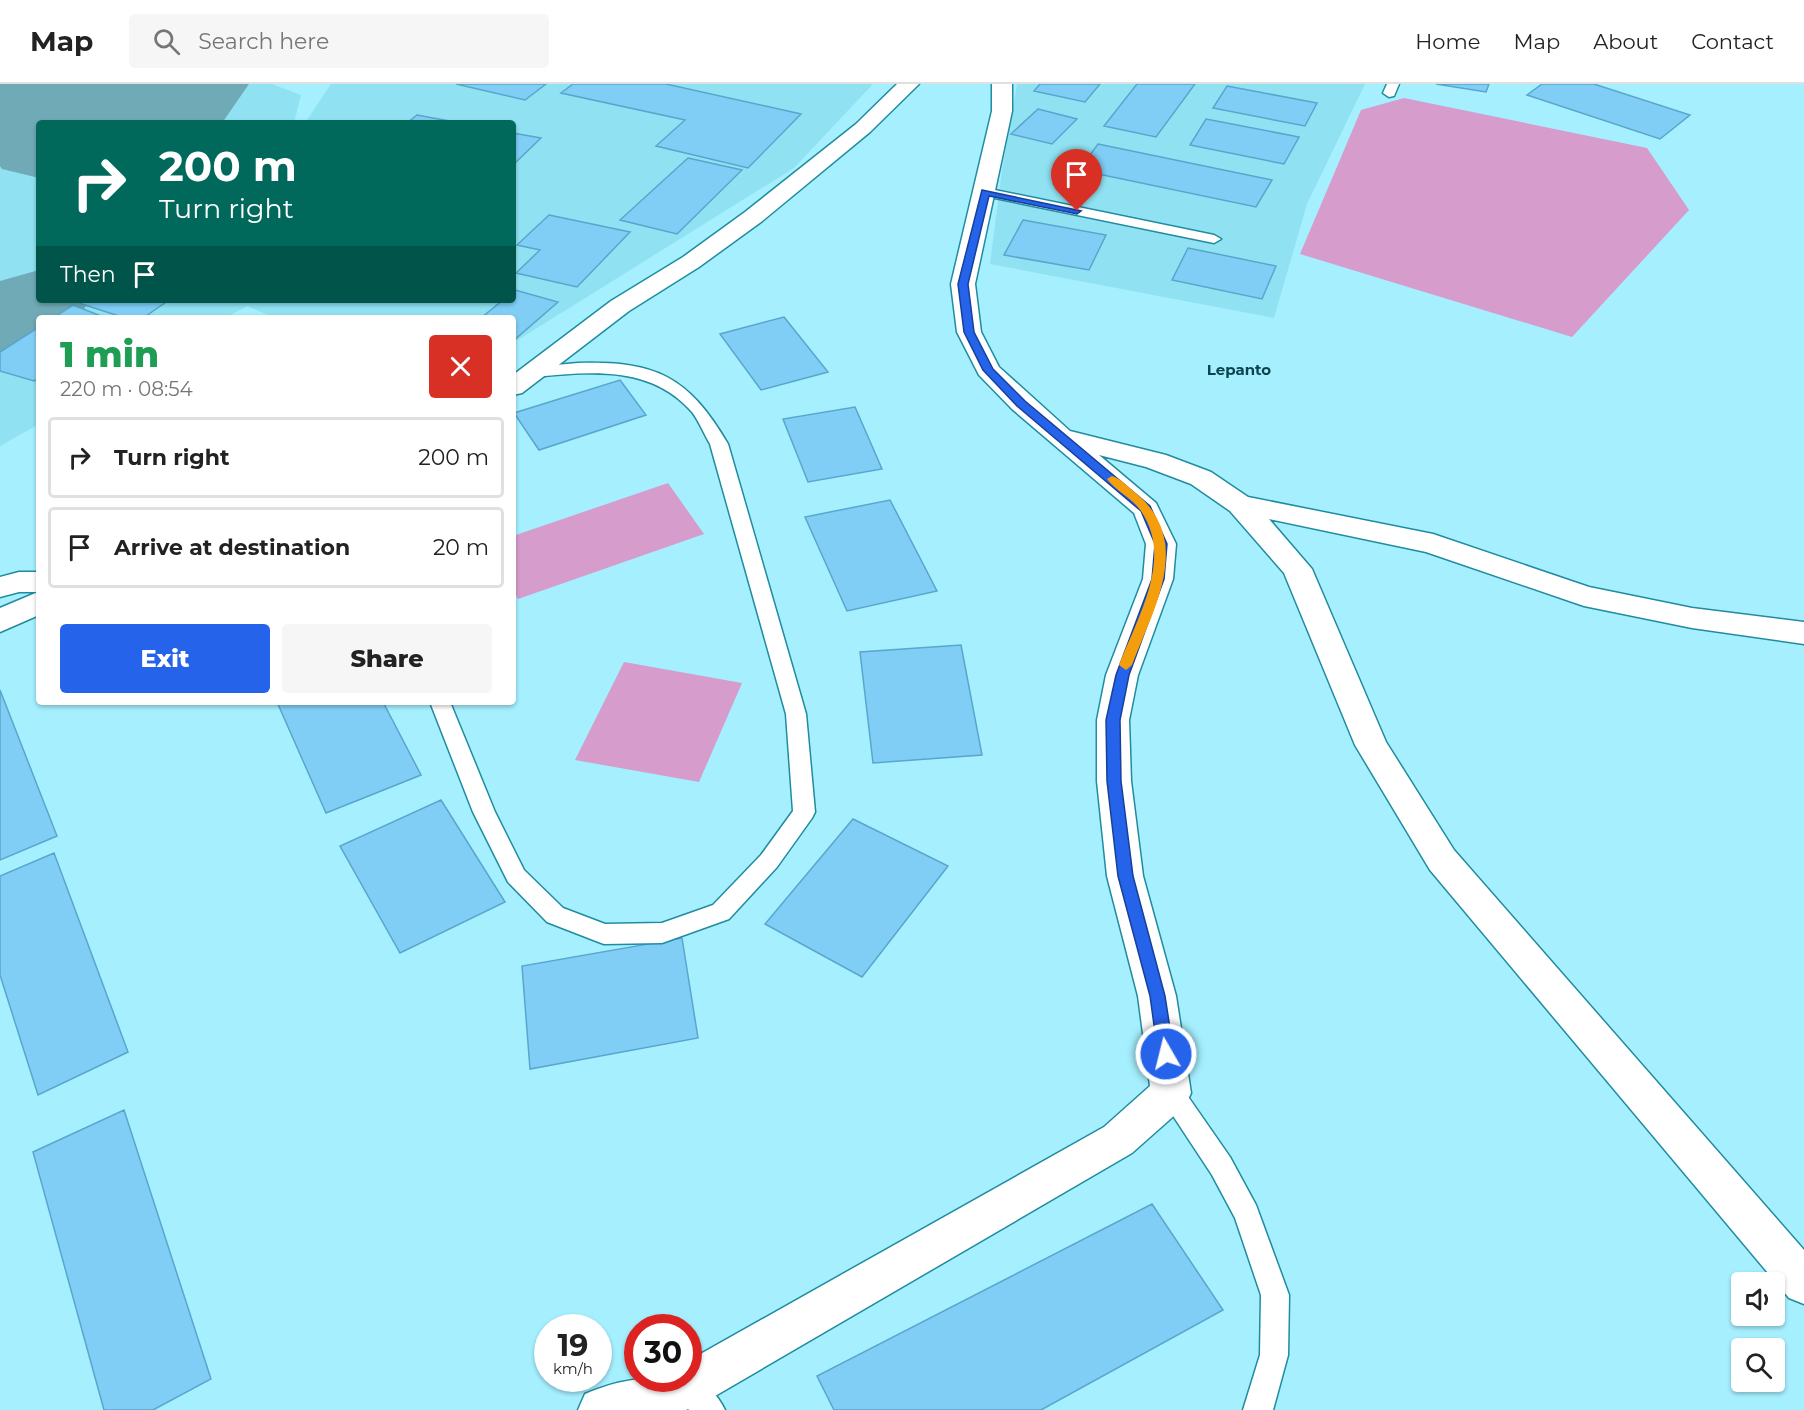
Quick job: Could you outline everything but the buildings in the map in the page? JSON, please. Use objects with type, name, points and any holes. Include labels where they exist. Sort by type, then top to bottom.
[{"type":"street","points":[[516,385],[620,306],[691,262],[753,217],[863,129],[909,84]]},
{"type":"street","points":[[602,1410],[698,1399],[1118,1140],[1171,1093],[1157,996],[1125,876],[1114,781],[1113,720],[1122,675],[1158,579],[1161,544],[1146,509],[1064,437],[1021,403],[988,370],[969,332],[963,284],[1002,111],[1002,84]]},
{"type":"street","points":[[1064,437],[1156,461],[1201,478],[1240,505],[1297,569],[1371,745],[1442,860],[1804,1283]]},
{"type":"street","points":[[1240,505],[1350,525],[1433,544],[1584,596],[1692,618],[1804,633]]},
{"type":"street","points":[[0,586],[19,582],[36,582]]},
{"type":"street","points":[[0,621],[36,604]]},
{"type":"lane","points":[[985,192],[1214,239]]},
{"type":"lane","points":[[441,705],[484,812],[516,876],[555,915],[604,934],[662,933],[721,912],[769,861],[804,812],[796,714],[719,444],[697,409],[671,386],[635,369],[605,366],[533,372]]},
{"type":"lane","points":[[1171,1093],[1221,1166],[1247,1214],[1275,1294],[1274,1355],[1258,1410]]},
{"type":"shaded area","points":[[8,84],[272,84],[301,95],[295,120],[36,120],[36,303],[516,303],[516,120],[307,120],[331,84],[873,84],[794,168],[516,341],[516,315],[267,315],[247,306],[230,315],[36,315],[36,426],[0,446],[0,89]]},
{"type":"shaded area","points":[[1017,84],[1365,84],[1307,204],[1274,318],[990,264],[1002,170]]},
{"type":"shaded area","points":[[1404,98],[1647,148],[1689,210],[1572,337],[1300,254],[1361,110]]},
{"type":"shaded area","points":[[668,483],[704,534],[518,599],[516,596],[516,535]]},
{"type":"shaded area","points":[[624,662],[742,683],[699,782],[575,760]]},
{"type":"taxiway","points":[[0,327],[36,303]]},
{"type":"runway","points":[[84,120],[144,84]]},
{"type":"slow traffic","points":[[1112,479],[1146,509],[1161,544],[1158,579],[1126,665]]},
{"type":"district","name":"Lepanto","points":[[1239,369]]},
{"type":"route","points":[[1077,211],[985,192],[963,284],[969,332],[988,370],[1021,403],[1064,437],[1146,509],[1161,544],[1158,579],[1122,675],[1113,720],[1114,781],[1125,876],[1157,996],[1166,1054]]}]
